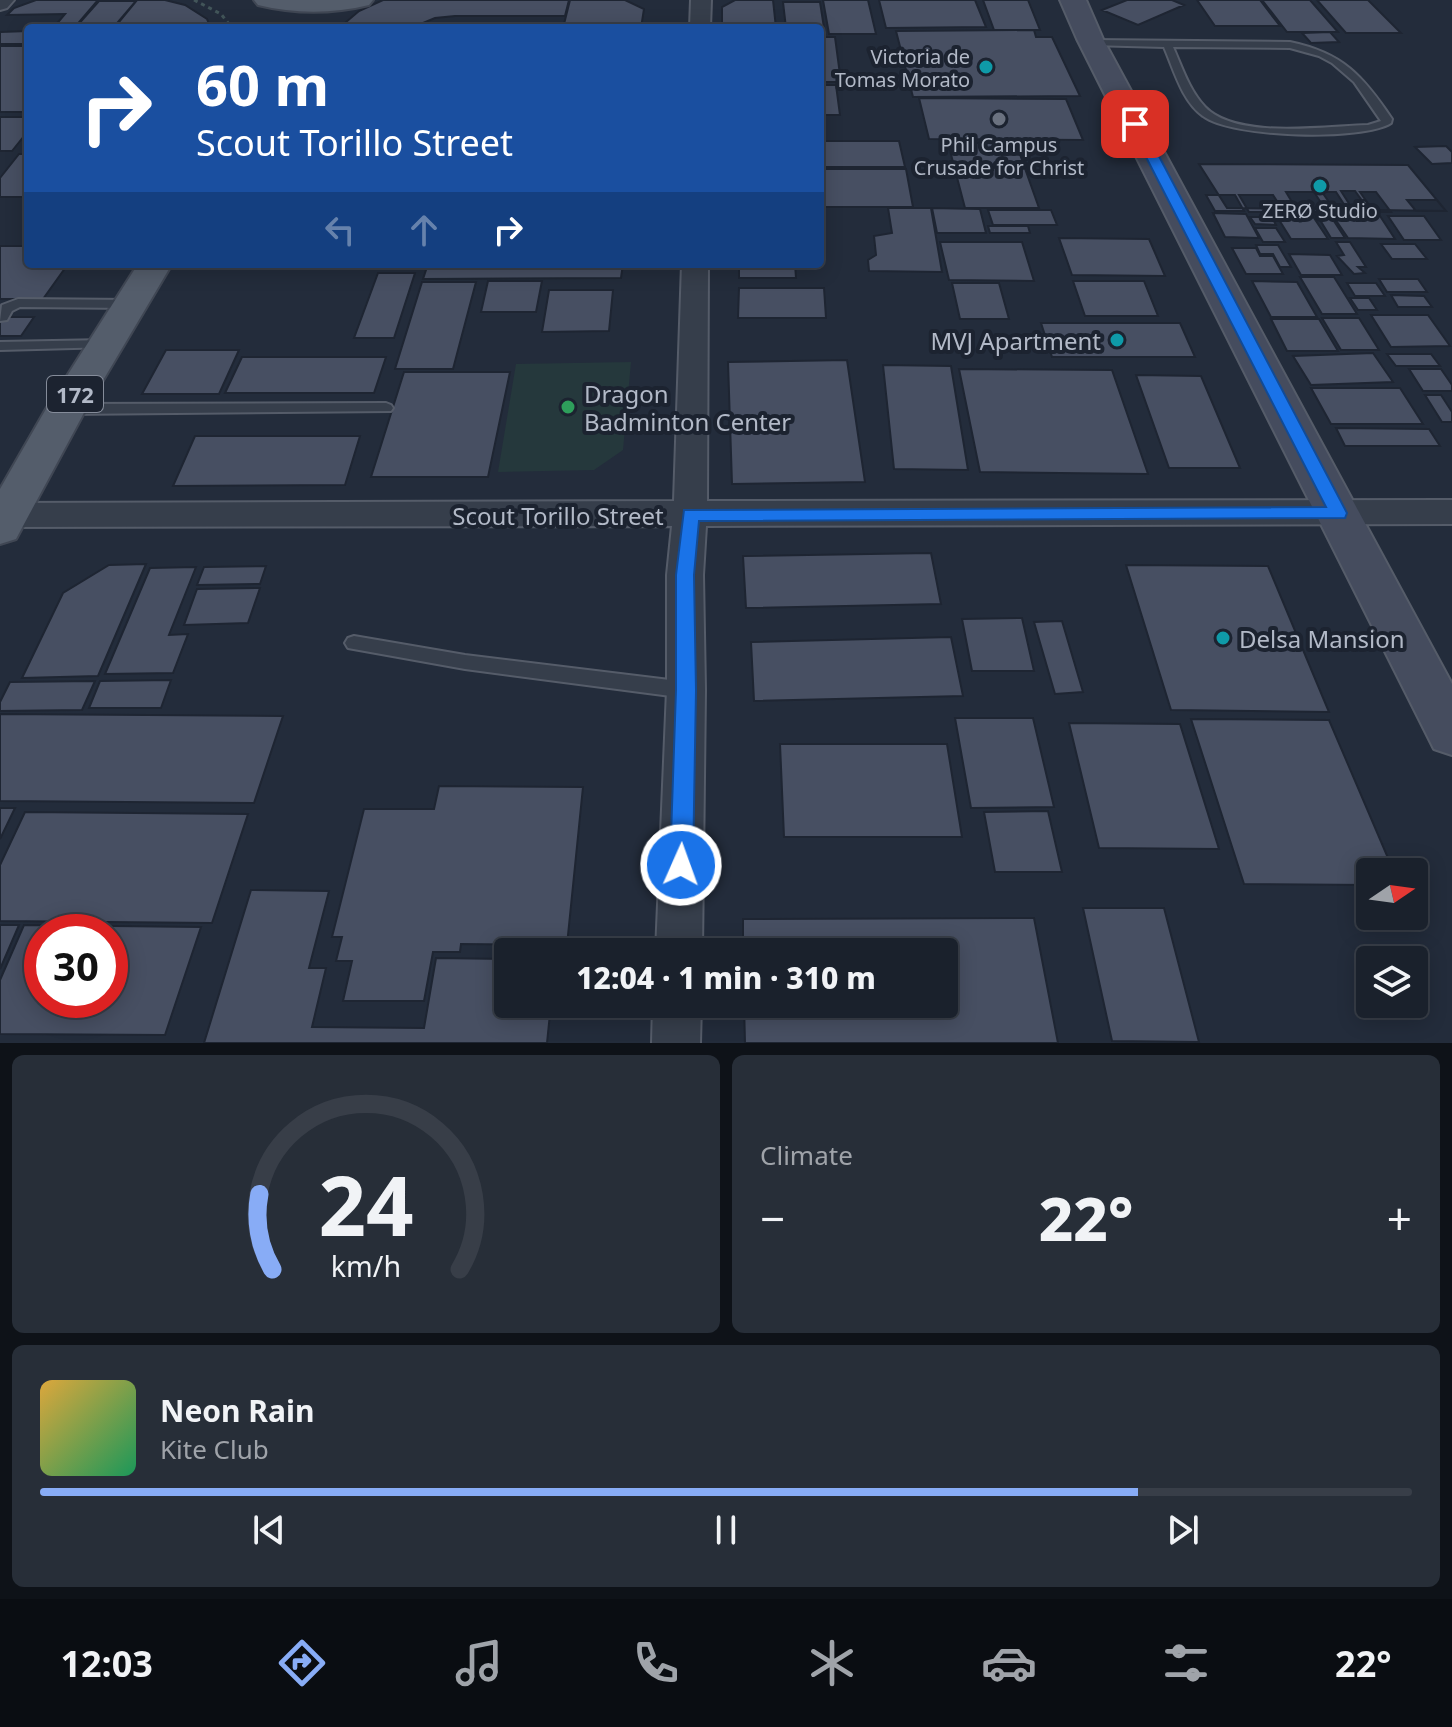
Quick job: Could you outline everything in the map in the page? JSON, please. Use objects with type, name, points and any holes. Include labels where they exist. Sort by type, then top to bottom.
[{"type":"main road","points":[[275,24],[266,0],[309,6],[354,1]]},
{"type":"main road","points":[[313,24],[354,1]]},
{"type":"main road","name":"172","points":[[2,519],[153,268]]},
{"type":"street","points":[[700,24],[701,0]]},
{"type":"street","points":[[1073,0],[1452,733]]},
{"type":"street","points":[[679,938],[686,690],[685,575],[690,514],[695,268]]},
{"type":"street","name":"Scout Torillo Street","points":[[2,519],[1452,512]]},
{"type":"street","points":[[676,1043],[677,1018]]},
{"type":"lane","points":[[1093,43],[1167,43],[1290,45],[1324,52],[1350,71],[1382,111],[1386,123],[1368,128],[1250,129],[1230,126],[1205,113],[1192,97],[1167,43]]},
{"type":"lane","points":[[2,317],[7,308],[18,303],[132,304]]},
{"type":"lane","points":[[0,346],[107,344]]},
{"type":"lane","points":[[66,409],[386,408]]},
{"type":"lane","points":[[354,643],[465,662],[686,690]]},
{"type":"path","points":[[194,0],[221,14],[229,24]]},
{"type":"green space","name":"Dragon Badminton Center","points":[[631,362],[623,450],[594,470],[498,472],[516,364]]},
{"type":"building","points":[[36,0],[98,0],[78,24],[57,24],[65,14],[7,15],[14,8]]},
{"type":"building","points":[[137,0],[165,0],[185,5],[207,19],[209,24],[117,24]]},
{"type":"building","points":[[383,0],[569,0],[565,16],[455,16],[435,18],[421,24],[344,24],[359,11]]},
{"type":"building","points":[[570,0],[625,0],[644,9],[642,24],[564,24]]},
{"type":"building","points":[[735,0],[773,0],[776,24],[722,24],[722,7]]},
{"type":"building","points":[[823,0],[868,0],[876,34],[829,34]]},
{"type":"building","points":[[879,0],[975,0],[986,27],[886,28]]},
{"type":"building","points":[[983,0],[1028,0],[1040,30],[994,30]]},
{"type":"building","points":[[1127,0],[1172,0],[1184,5],[1138,25],[1102,10]]},
{"type":"building","points":[[1197,0],[1260,0],[1280,26],[1215,26]]},
{"type":"building","points":[[1262,0],[1310,0],[1338,32],[1287,32]]},
{"type":"building","points":[[1317,0],[1368,0],[1401,33],[1346,33]]},
{"type":"building","points":[[99,1],[136,1],[116,24],[79,24]]},
{"type":"building","points":[[783,2],[820,2],[823,24],[786,24]]},
{"type":"building","name":"Victoria de Tomas Morato","points":[[1034,30],[1036,37],[1052,37],[1080,96],[913,97],[896,31]]},
{"type":"building","points":[[24,31],[24,44],[0,44],[0,32]]},
{"type":"building","points":[[1330,32],[1339,42],[1311,43],[1302,33]]},
{"type":"building","points":[[824,37],[835,37],[841,82],[824,82]]},
{"type":"building","points":[[0,46],[24,46],[24,112],[0,112]]},
{"type":"building","points":[[824,85],[836,85],[840,115],[824,115]]},
{"type":"building","name":"Phil Campus Crusade for Christ","points":[[919,98],[1066,99],[1083,140],[929,139]]},
{"type":"building","points":[[0,117],[24,117],[24,136],[12,151],[0,151]]},
{"type":"building","points":[[824,141],[899,141],[905,167],[824,167]]},
{"type":"building","points":[[948,143],[1016,143],[1039,208],[965,208]]},
{"type":"building","points":[[1446,146],[1452,152],[1452,163],[1432,164],[1415,147]]},
{"type":"building","points":[[19,154],[24,154],[24,197],[0,197],[0,178]]},
{"type":"building","name":"ZERØ Studio","points":[[1199,164],[1408,165],[1446,211],[1227,208]]},
{"type":"building","points":[[824,169],[906,169],[913,207],[824,207]]},
{"type":"building","points":[[1341,191],[1355,191],[1371,213],[1355,213]]},
{"type":"building","points":[[1286,192],[1314,192],[1327,212],[1298,212]]},
{"type":"building","points":[[1322,192],[1336,192],[1349,212],[1336,212]]},
{"type":"building","points":[[1360,192],[1376,192],[1391,212],[1374,212]]},
{"type":"building","points":[[1206,195],[1235,195],[1244,211],[1215,211]]},
{"type":"building","points":[[1239,195],[1273,195],[1284,212],[1249,212]]},
{"type":"building","points":[[1407,200],[1437,200],[1446,211],[1416,211]]},
{"type":"building","points":[[888,208],[931,208],[942,272],[869,271],[868,260],[876,255],[874,236],[892,233]]},
{"type":"building","points":[[932,208],[980,209],[986,233],[937,233]]},
{"type":"building","points":[[988,210],[1051,210],[1057,225],[993,225]]},
{"type":"building","points":[[1213,213],[1246,214],[1259,238],[1225,237]]},
{"type":"building","points":[[1276,215],[1312,215],[1328,239],[1291,239]]},
{"type":"building","points":[[1317,215],[1330,215],[1345,238],[1331,238]]},
{"type":"building","points":[[1333,216],[1380,216],[1395,239],[1348,238]]},
{"type":"building","points":[[1388,216],[1424,216],[1441,240],[1404,240]]},
{"type":"building","points":[[1250,217],[1272,217],[1276,225],[1255,224]]},
{"type":"building","points":[[988,226],[1028,226],[1030,233],[990,233]]},
{"type":"building","points":[[1255,228],[1276,228],[1285,242],[1263,242]]},
{"type":"building","points":[[1059,238],[1149,239],[1165,276],[1072,275]]},
{"type":"building","points":[[940,242],[1022,242],[1034,281],[949,280]]},
{"type":"building","points":[[1336,242],[1350,242],[1366,267],[1358,267],[1365,273],[1354,274],[1337,256],[1344,255]]},
{"type":"building","points":[[1381,244],[1415,244],[1427,259],[1392,259]]},
{"type":"building","points":[[1256,245],[1278,245],[1291,267],[1280,267],[1273,254],[1260,254]]},
{"type":"building","points":[[0,246],[24,246],[24,268],[65,268],[43,299],[0,299]]},
{"type":"building","points":[[1232,248],[1256,248],[1260,256],[1273,256],[1283,274],[1246,274]]},
{"type":"building","points":[[1289,254],[1330,255],[1342,275],[1301,275]]},
{"type":"building","points":[[427,268],[622,268],[621,278],[423,279]]},
{"type":"building","points":[[739,268],[795,268],[796,278],[739,278]]},
{"type":"building","points":[[378,273],[415,273],[394,338],[354,338]]},
{"type":"building","points":[[1300,277],[1334,277],[1357,314],[1322,314]]},
{"type":"building","points":[[1379,279],[1418,279],[1427,292],[1387,292]]},
{"type":"building","points":[[488,281],[542,281],[536,312],[481,312]]},
{"type":"building","points":[[1073,281],[1144,281],[1158,316],[1085,316]]},
{"type":"building","points":[[1252,281],[1297,282],[1317,317],[1271,317]]},
{"type":"building","points":[[422,282],[476,282],[453,369],[395,369]]},
{"type":"building","points":[[952,283],[999,283],[1009,319],[960,319]]},
{"type":"building","points":[[1347,283],[1376,283],[1385,296],[1355,296]]},
{"type":"building","points":[[739,288],[824,288],[826,318],[738,318]]},
{"type":"building","points":[[549,290],[613,290],[609,331],[542,332]]},
{"type":"building","points":[[1391,295],[1424,296],[1432,307],[1398,307]]},
{"type":"building","points":[[1350,298],[1369,298],[1377,310],[1358,310]]},
{"type":"building","points":[[1371,315],[1428,315],[1450,346],[1391,347]]},
{"type":"building","points":[[0,317],[34,317],[21,336],[0,336]]},
{"type":"building","points":[[1322,318],[1359,318],[1379,350],[1341,350]]},
{"type":"building","points":[[1271,319],[1319,319],[1338,351],[1287,351]]},
{"type":"building","name":"MVJ Apartment","points":[[1041,323],[1180,323],[1195,357],[1052,357]]},
{"type":"building","points":[[166,350],[239,350],[219,394],[142,394]]},
{"type":"building","points":[[1373,353],[1393,382],[1311,385],[1293,356]]},
{"type":"building","points":[[1387,354],[1431,354],[1440,366],[1396,366]]},
{"type":"building","points":[[242,357],[386,357],[374,393],[225,393]]},
{"type":"building","points":[[847,360],[865,482],[732,484],[728,362]]},
{"type":"building","points":[[883,365],[951,366],[968,470],[894,469]]},
{"type":"building","points":[[959,369],[1112,370],[1148,474],[980,472]]},
{"type":"building","points":[[1409,369],[1441,369],[1452,385],[1452,391],[1423,391]]},
{"type":"building","points":[[404,372],[510,372],[488,477],[371,477]]},
{"type":"building","points":[[1136,375],[1201,376],[1240,468],[1169,468]]},
{"type":"building","points":[[1311,388],[1400,388],[1423,424],[1331,424]]},
{"type":"building","points":[[1425,395],[1441,395],[1452,412],[1452,422],[1442,422]]},
{"type":"building","points":[[1336,428],[1429,429],[1440,446],[1345,446]]},
{"type":"building","points":[[195,436],[360,436],[345,485],[173,486]]},
{"type":"building","points":[[931,553],[941,604],[746,608],[743,556]]},
{"type":"building","points":[[146,564],[98,676],[22,678],[63,593],[109,565]]},
{"type":"building","name":"Delsa Mansion","points":[[1126,565],[1268,566],[1329,712],[1171,710]]},
{"type":"building","points":[[266,566],[260,584],[197,585],[204,567]]},
{"type":"building","points":[[196,567],[169,635],[188,634],[173,673],[105,674],[150,568]]},
{"type":"building","points":[[260,588],[248,623],[184,625],[197,589]]},
{"type":"building","points":[[1022,618],[1034,671],[972,671],[962,619]]},
{"type":"building","points":[[1062,621],[1083,692],[1055,694],[1034,622]]},
{"type":"building","points":[[951,637],[963,696],[754,701],[751,642]]},
{"type":"building","points":[[171,680],[161,708],[89,708],[100,681]]},
{"type":"building","points":[[95,681],[82,710],[0,711],[0,702],[10,682]]},
{"type":"building","points":[[0,714],[283,716],[254,803],[0,801]]},
{"type":"building","points":[[955,718],[1033,718],[1054,807],[971,808]]},
{"type":"building","points":[[1191,719],[1329,720],[1388,858],[1356,858],[1356,885],[1244,884]]},
{"type":"building","points":[[1069,723],[1180,724],[1219,849],[1099,848]]},
{"type":"building","points":[[780,744],[947,744],[962,837],[784,837]]},
{"type":"building","points":[[439,786],[583,787],[568,938],[494,938],[494,944],[461,944],[460,952],[433,952],[424,1001],[343,1001],[352,961],[336,961],[342,937],[332,937],[364,809],[434,809]]},
{"type":"building","points":[[0,808],[15,808],[0,839]]},
{"type":"building","points":[[1048,811],[1062,872],[995,872],[984,812]]},
{"type":"building","points":[[25,812],[248,814],[212,923],[128,922],[128,914],[24,914],[24,921],[0,921],[0,865]]},
{"type":"building","points":[[251,890],[329,891],[309,968],[326,968],[312,1027],[424,1028],[436,958],[494,959],[494,1018],[550,1018],[547,1043],[204,1043]]},
{"type":"building","points":[[1083,908],[1164,908],[1199,1042],[1112,1041]]},
{"type":"building","points":[[1034,918],[1058,1043],[745,1043],[744,1018],[958,1018],[958,938],[743,938],[743,919]]},
{"type":"building","points":[[0,925],[19,925],[0,969]]},
{"type":"building","points":[[24,925],[24,1018],[128,1018],[128,926],[201,927],[165,1035],[0,1034],[0,980]]},
{"type":"place","name":"Victoria de Tomas Morato","points":[[986,67]]},
{"type":"place","name":"Phil Campus Crusade for Christ","points":[[999,119]]},
{"type":"place","name":"ZERØ Studio","points":[[1320,186]]},
{"type":"place","name":"MVJ Apartment","points":[[1117,340]]},
{"type":"place","name":"Dragon Badminton Center","points":[[568,407]]},
{"type":"place","name":"Delsa Mansion","points":[[1223,638]]},
{"type":"route","points":[[681,865],[686,690],[685,575],[690,514],[1338,513],[1263,364],[1135,124]]}]
